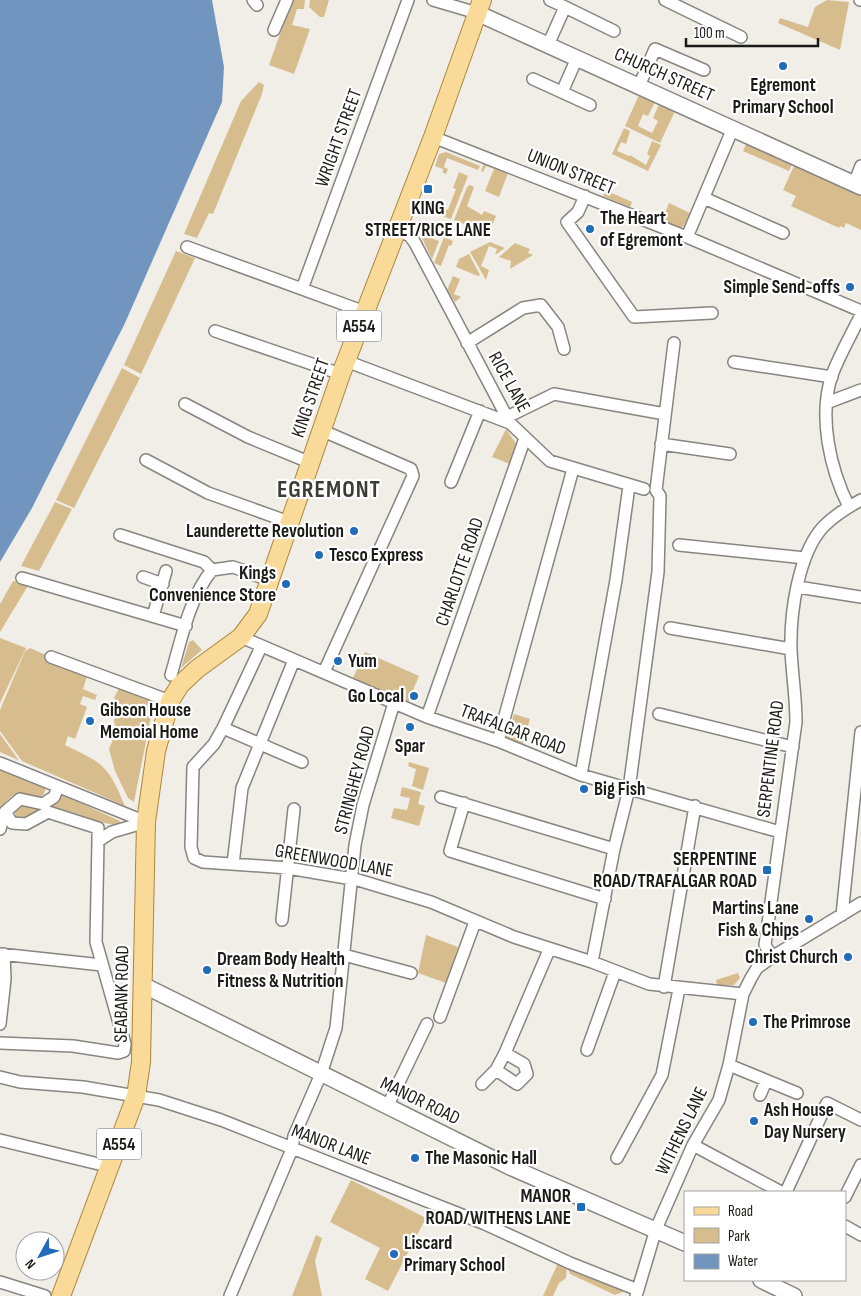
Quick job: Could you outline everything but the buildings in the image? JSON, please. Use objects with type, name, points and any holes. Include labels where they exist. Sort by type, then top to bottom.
[{"type":"main road","name":"CHURCH STREET","points":[[480,7],[548,45],[857,185]]},
{"type":"main road","name":"KING STREET","points":[[175,680],[197,669],[241,638],[258,614],[321,430],[433,137],[480,7]]},
{"type":"main road","name":"SEABANK ROAD","points":[[61,1296],[136,1096],[141,1062],[146,822],[156,751],[175,680]]},
{"type":"main road","name":"MANOR ROAD","points":[[143,985],[510,1167],[684,1243]]},
{"type":"main road","points":[[762,1281],[794,1296]]},
{"type":"street","points":[[274,30],[287,0]]},
{"type":"street","name":"WRIGHT STREET","points":[[302,289],[408,0]]},
{"type":"street","points":[[433,0],[480,7]]},
{"type":"street","points":[[550,0],[614,31]]},
{"type":"street","points":[[665,0],[741,37]]},
{"type":"street","points":[[548,45],[565,7]]},
{"type":"street","points":[[639,86],[655,49],[704,70]]},
{"type":"street","points":[[562,92],[577,58]]},
{"type":"street","points":[[533,79],[590,105]]},
{"type":"street","points":[[687,237],[733,128]]},
{"type":"street","name":"UNION STREET","points":[[433,137],[687,237],[861,312]]},
{"type":"street","points":[[857,185],[861,166]]},
{"type":"street","points":[[585,196],[578,212],[571,216],[568,222],[634,317],[712,313]]},
{"type":"street","points":[[704,198],[783,233]]},
{"type":"street","name":"RICE LANE","points":[[398,230],[410,236],[415,243],[509,420],[525,438],[550,461],[644,489]]},
{"type":"street","points":[[187,247],[365,312]]},
{"type":"street","points":[[467,342],[522,308],[541,305],[558,327],[564,349]]},
{"type":"street","points":[[849,507],[830,456],[827,439],[829,402],[832,377],[861,315]]},
{"type":"street","points":[[215,331],[344,368],[509,420],[554,394],[665,414]]},
{"type":"street","points":[[592,962],[614,849],[629,788],[658,572],[660,496],[656,490],[674,342]]},
{"type":"street","points":[[734,362],[832,377]]},
{"type":"street","points":[[829,402],[861,390]]},
{"type":"street","points":[[185,404],[248,437],[311,463]]},
{"type":"street","points":[[452,482],[480,411]]},
{"type":"street","points":[[321,430],[411,469],[413,476],[324,672]]},
{"type":"street","name":"CHARLOTTE ROAD","points":[[427,717],[525,438]]},
{"type":"street","points":[[661,444],[730,454]]},
{"type":"street","points":[[146,460],[208,493],[289,522]]},
{"type":"street","points":[[498,741],[573,469]]},
{"type":"street","points":[[582,775],[616,580],[629,486]]},
{"type":"street","name":"SERPENTINE ROAD","points":[[772,957],[765,945],[793,747],[796,696],[791,649],[793,616],[798,587],[805,558],[823,527],[861,500]]},
{"type":"street","points":[[120,536],[204,562],[212,570],[225,566],[233,567],[269,580]]},
{"type":"street","points":[[679,544],[805,558]]},
{"type":"street","name":"SEABANK ROAD","points":[[175,680],[186,626],[204,580],[212,570]]},
{"type":"street","points":[[154,616],[166,571]]},
{"type":"street","points":[[143,577],[163,584]]},
{"type":"street","points":[[22,578],[186,626]]},
{"type":"street","points":[[798,587],[861,598]]},
{"type":"street","points":[[670,628],[791,649]]},
{"type":"street","name":"TRAFALGAR ROAD","points":[[241,638],[427,717],[498,741],[582,775],[780,832]]},
{"type":"street","name":"GREENWOOD LANE","points":[[261,647],[214,744],[193,767],[191,847],[194,858],[233,864],[288,868],[391,888],[431,902],[475,922],[549,950],[592,962],[615,972],[664,987],[742,994]]},
{"type":"street","points":[[51,657],[170,701]]},
{"type":"street","points":[[233,864],[242,788],[294,660]]},
{"type":"street","name":"STRINGHEY ROAD","points":[[230,1296],[292,1149],[294,1136],[321,1074],[336,1028],[352,879],[363,805],[394,703]]},
{"type":"street","points":[[660,714],[793,747]]},
{"type":"street","points":[[223,728],[302,762]]},
{"type":"street","points":[[842,915],[861,732]]},
{"type":"street","points":[[0,763],[146,822]]},
{"type":"street","points":[[0,829],[5,812],[20,799],[43,804],[54,797],[58,787]]},
{"type":"street","points":[[441,797],[614,849]]},
{"type":"street","points":[[464,803],[450,851],[604,899]]},
{"type":"street","points":[[664,987],[695,806]]},
{"type":"street","points":[[282,920],[294,809]]},
{"type":"street","points":[[0,1042],[73,1046],[120,1053],[124,1051],[125,1044],[96,942],[98,828],[48,812],[26,824],[12,823],[5,812]]},
{"type":"street","points":[[98,841],[112,832],[146,822]]},
{"type":"street","name":"WITHENS LANE","points":[[637,1293],[656,1229],[693,1145],[719,1100],[730,1065],[742,994],[750,978],[758,968],[772,957],[861,903]]},
{"type":"street","points":[[440,1017],[475,922]]},
{"type":"street","points":[[482,1084],[496,1070],[505,1053],[549,950]]},
{"type":"street","points":[[0,1024],[5,979],[2,954],[102,965]]},
{"type":"street","points":[[344,955],[412,973]]},
{"type":"street","points":[[587,1050],[615,972]]},
{"type":"street","points":[[618,1158],[662,1074],[679,989]]},
{"type":"street","points":[[387,1107],[427,1024]]},
{"type":"street","points":[[496,1070],[516,1084],[527,1074],[524,1064],[505,1053]]},
{"type":"street","points":[[730,1065],[798,1093]]},
{"type":"street","name":"MANOR LANE","points":[[0,1077],[20,1082],[83,1087],[159,1100],[221,1120],[485,1224],[637,1293]]},
{"type":"street","points":[[760,1095],[766,1081]]},
{"type":"street","points":[[786,1191],[827,1103],[860,1117]]},
{"type":"street","points":[[0,1140],[111,1166]]},
{"type":"street","points":[[693,1145],[779,1191]]},
{"type":"street","points":[[846,1195],[861,1164]]},
{"type":"street","points":[[846,1227],[861,1235]]},
{"type":"street","points":[[0,1282],[45,1296]]},
{"type":"green space","points":[[292,0],[305,0],[304,9],[297,9],[292,25],[310,29],[294,74],[269,65]]},
{"type":"green space","points":[[310,0],[329,0],[324,17],[320,17],[309,7]]},
{"type":"green space","points":[[827,0],[849,2],[840,50],[778,23],[780,18],[808,27],[815,7]]},
{"type":"green space","points":[[259,82],[264,85],[262,94],[213,214],[209,213],[197,238],[184,234],[241,101]]},
{"type":"green space","points":[[639,95],[655,102],[648,116],[643,114],[638,126],[652,133],[658,121],[653,118],[659,104],[675,111],[660,143],[625,126]]},
{"type":"green space","points":[[624,128],[630,131],[626,144],[621,142],[617,151],[630,155],[646,165],[650,156],[647,154],[652,141],[661,145],[648,171],[612,154]]},
{"type":"green space","points":[[746,144],[792,164],[789,171],[743,151]]},
{"type":"green space","points":[[446,152],[480,166],[478,170],[447,158],[444,167],[448,169],[446,174],[443,173],[443,169],[435,166],[439,154]]},
{"type":"green space","points":[[484,163],[508,173],[499,197],[485,191],[494,169],[486,166],[483,172],[481,171]]},
{"type":"green space","points":[[794,166],[861,196],[861,230],[846,223],[844,228],[840,226],[839,228],[791,206],[796,196],[783,190]]},
{"type":"green space","points":[[459,172],[468,176],[451,219],[434,213],[439,200],[442,201],[440,207],[448,210],[456,189],[453,188]]},
{"type":"green space","points":[[470,185],[474,187],[467,206],[482,215],[484,211],[496,216],[487,238],[477,229],[454,220],[467,187]]},
{"type":"green space","points":[[605,190],[632,202],[630,207],[603,196]]},
{"type":"green space","points":[[669,203],[690,213],[684,226],[680,228],[662,221]]},
{"type":"green space","points":[[420,234],[439,241],[432,259]]},
{"type":"green space","points":[[444,237],[453,241],[451,246],[449,245],[441,266],[434,263]]},
{"type":"green space","points":[[490,242],[505,248],[495,255],[497,249],[489,246],[481,266],[489,270],[486,280],[470,252]]},
{"type":"green space","points":[[515,243],[530,249],[528,253],[533,255],[510,269],[511,261],[499,257]]},
{"type":"green space","points":[[176,251],[195,258],[141,374],[124,365]]},
{"type":"green space","points":[[469,254],[480,275],[478,276],[456,267],[459,259]]},
{"type":"green space","points":[[453,276],[460,279],[454,294],[461,297],[455,302],[447,290]]},
{"type":"green space","points":[[122,368],[140,378],[74,508],[56,500]]},
{"type":"green space","points":[[506,429],[517,445],[510,464],[492,457]]},
{"type":"green space","points":[[55,502],[72,509],[39,571],[21,566]]},
{"type":"green space","points":[[13,581],[29,584],[0,632],[0,604]]},
{"type":"green space","points":[[0,638],[26,648],[0,703]]},
{"type":"green space","points":[[193,640],[202,650],[181,668],[189,642]]},
{"type":"green space","points":[[30,648],[46,655],[44,660],[87,677],[83,689],[97,695],[95,700],[83,696],[80,704],[87,707],[75,739],[68,736],[65,745],[103,767],[114,782],[125,806],[22,761],[0,731],[0,710],[25,651]]},
{"type":"green space","points":[[365,652],[419,676],[408,702],[353,678]]},
{"type":"green space","points":[[119,688],[154,701],[134,802],[128,798],[115,771],[109,749],[116,732],[114,720],[121,707],[114,698]]},
{"type":"green space","points":[[514,714],[530,719],[523,744],[506,739]]},
{"type":"green space","points":[[0,734],[18,759],[18,760],[0,752]]},
{"type":"green space","points":[[409,762],[429,768],[423,790],[412,786],[416,769],[408,766]]},
{"type":"green space","points":[[0,768],[46,787],[44,794],[40,797],[17,794],[9,799],[0,810]]},
{"type":"green space","points":[[402,787],[421,792],[418,804],[425,806],[419,826],[391,818],[394,808],[407,810],[410,798],[400,796]]},
{"type":"green space","points":[[63,795],[120,821],[119,825],[58,809],[47,810],[28,818],[17,819],[14,811],[19,804]]},
{"type":"green space","points":[[426,935],[458,947],[446,983],[418,973]]},
{"type":"green space","points":[[738,973],[740,978],[734,985],[717,985],[716,980]]},
{"type":"green space","points":[[351,1180],[426,1218],[388,1291],[365,1279],[380,1248],[330,1222]]},
{"type":"green space","points":[[316,1235],[322,1238],[315,1261],[322,1296],[292,1296]]},
{"type":"green space","points":[[558,1263],[567,1267],[566,1278],[559,1283],[553,1296],[543,1296]]},
{"type":"green space","points":[[571,1267],[625,1291],[615,1295],[570,1274],[568,1269]]},
{"type":"water","points":[[0,0],[212,0],[224,67],[222,102],[125,323],[32,508],[0,562]]},
{"type":"place","name":"Egremont Primary School","points":[[783,66]]},
{"type":"place","name":"KING STREET/RICE LANE","points":[[428,189]]},
{"type":"place","name":"The Heart of Egremont","points":[[590,229]]},
{"type":"place","name":"Simple Send-offs","points":[[850,287]]},
{"type":"place","name":"Launderette Revolution","points":[[354,531]]},
{"type":"place","name":"Tesco Express","points":[[319,555]]},
{"type":"place","name":"Kings Convenience Store","points":[[286,584]]},
{"type":"place","name":"Yum","points":[[338,661]]},
{"type":"place","name":"Go Local","points":[[414,696]]},
{"type":"place","name":"Gibson House Memoial Home","points":[[90,721]]},
{"type":"place","name":"Spar","points":[[410,727]]},
{"type":"place","name":"Big Fish","points":[[584,789]]},
{"type":"place","name":"SERPENTINE ROAD/TRAFALGAR ROAD","points":[[767,870]]},
{"type":"place","name":"Martins Lane Fish & Chips","points":[[809,919]]},
{"type":"place","name":"Christ Church","points":[[848,957]]},
{"type":"place","name":"Dream Body Health Fitness & Nutrition","points":[[207,970]]},
{"type":"place","name":"The Primrose","points":[[753,1022]]},
{"type":"place","name":"Ash House Day Nursery","points":[[754,1121]]},
{"type":"place","name":"The Masonic Hall","points":[[415,1158]]},
{"type":"place","name":"MANOR ROAD/WITHENS LANE","points":[[581,1207]]},
{"type":"place","name":"Liscard Primary School","points":[[394,1254]]},
{"type":"district","name":"EGREMONT","points":[[329,489]]}]
